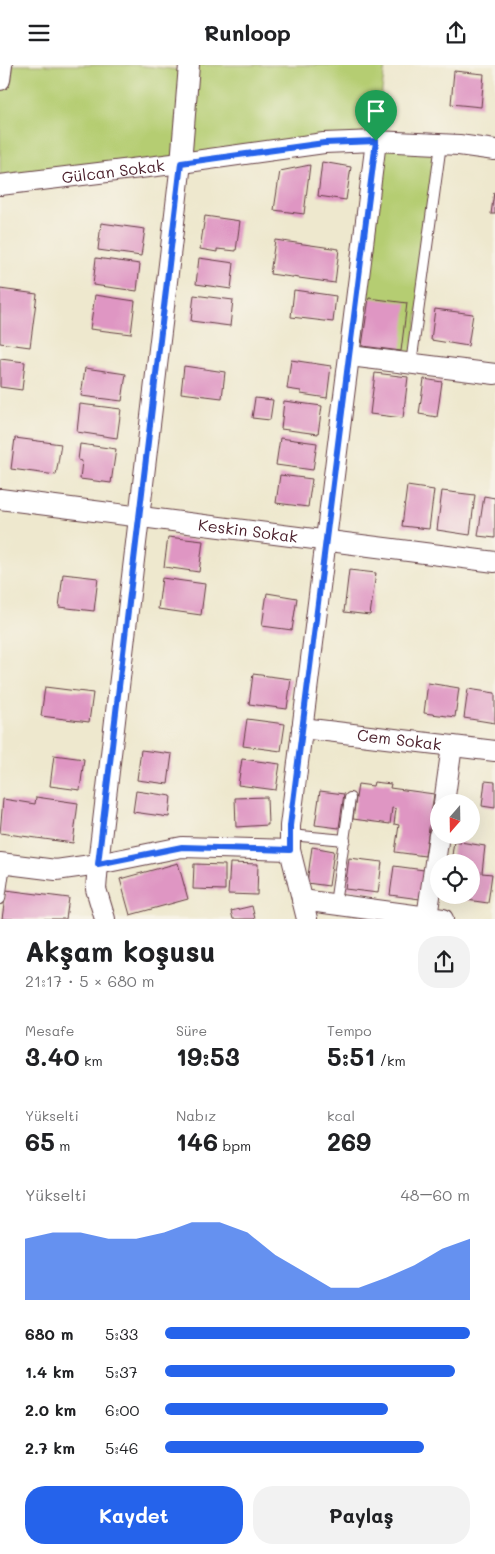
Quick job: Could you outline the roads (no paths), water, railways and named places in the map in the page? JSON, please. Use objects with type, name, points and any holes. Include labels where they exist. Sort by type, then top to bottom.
[{"type":"street","points":[[0,80],[2,65]]},
{"type":"street","points":[[105,919],[96,889],[98,864],[181,163],[189,65]]},
{"type":"street","points":[[307,919],[290,843],[290,826],[376,141]]},
{"type":"street","name":"Gülcan Sokak","points":[[0,185],[324,143],[376,141],[440,144],[495,150]]},
{"type":"street","points":[[350,356],[495,374]]},
{"type":"street","name":"Keskin Sokak","points":[[0,499],[495,562]]},
{"type":"street","name":"Cem Sokak","points":[[302,729],[495,751]]},
{"type":"street","points":[[445,794],[452,746]]},
{"type":"street","points":[[2,864],[56,870],[98,864],[182,847],[290,843]]},
{"type":"street","points":[[302,900],[435,918],[439,844]]},
{"type":"lane","points":[[411,364],[440,144]]},
{"type":"lane","points":[[335,904],[350,798]]},
{"type":"lane","points":[[290,843],[344,840]]},
{"type":"lane","points":[[0,899],[2,864]]}]
